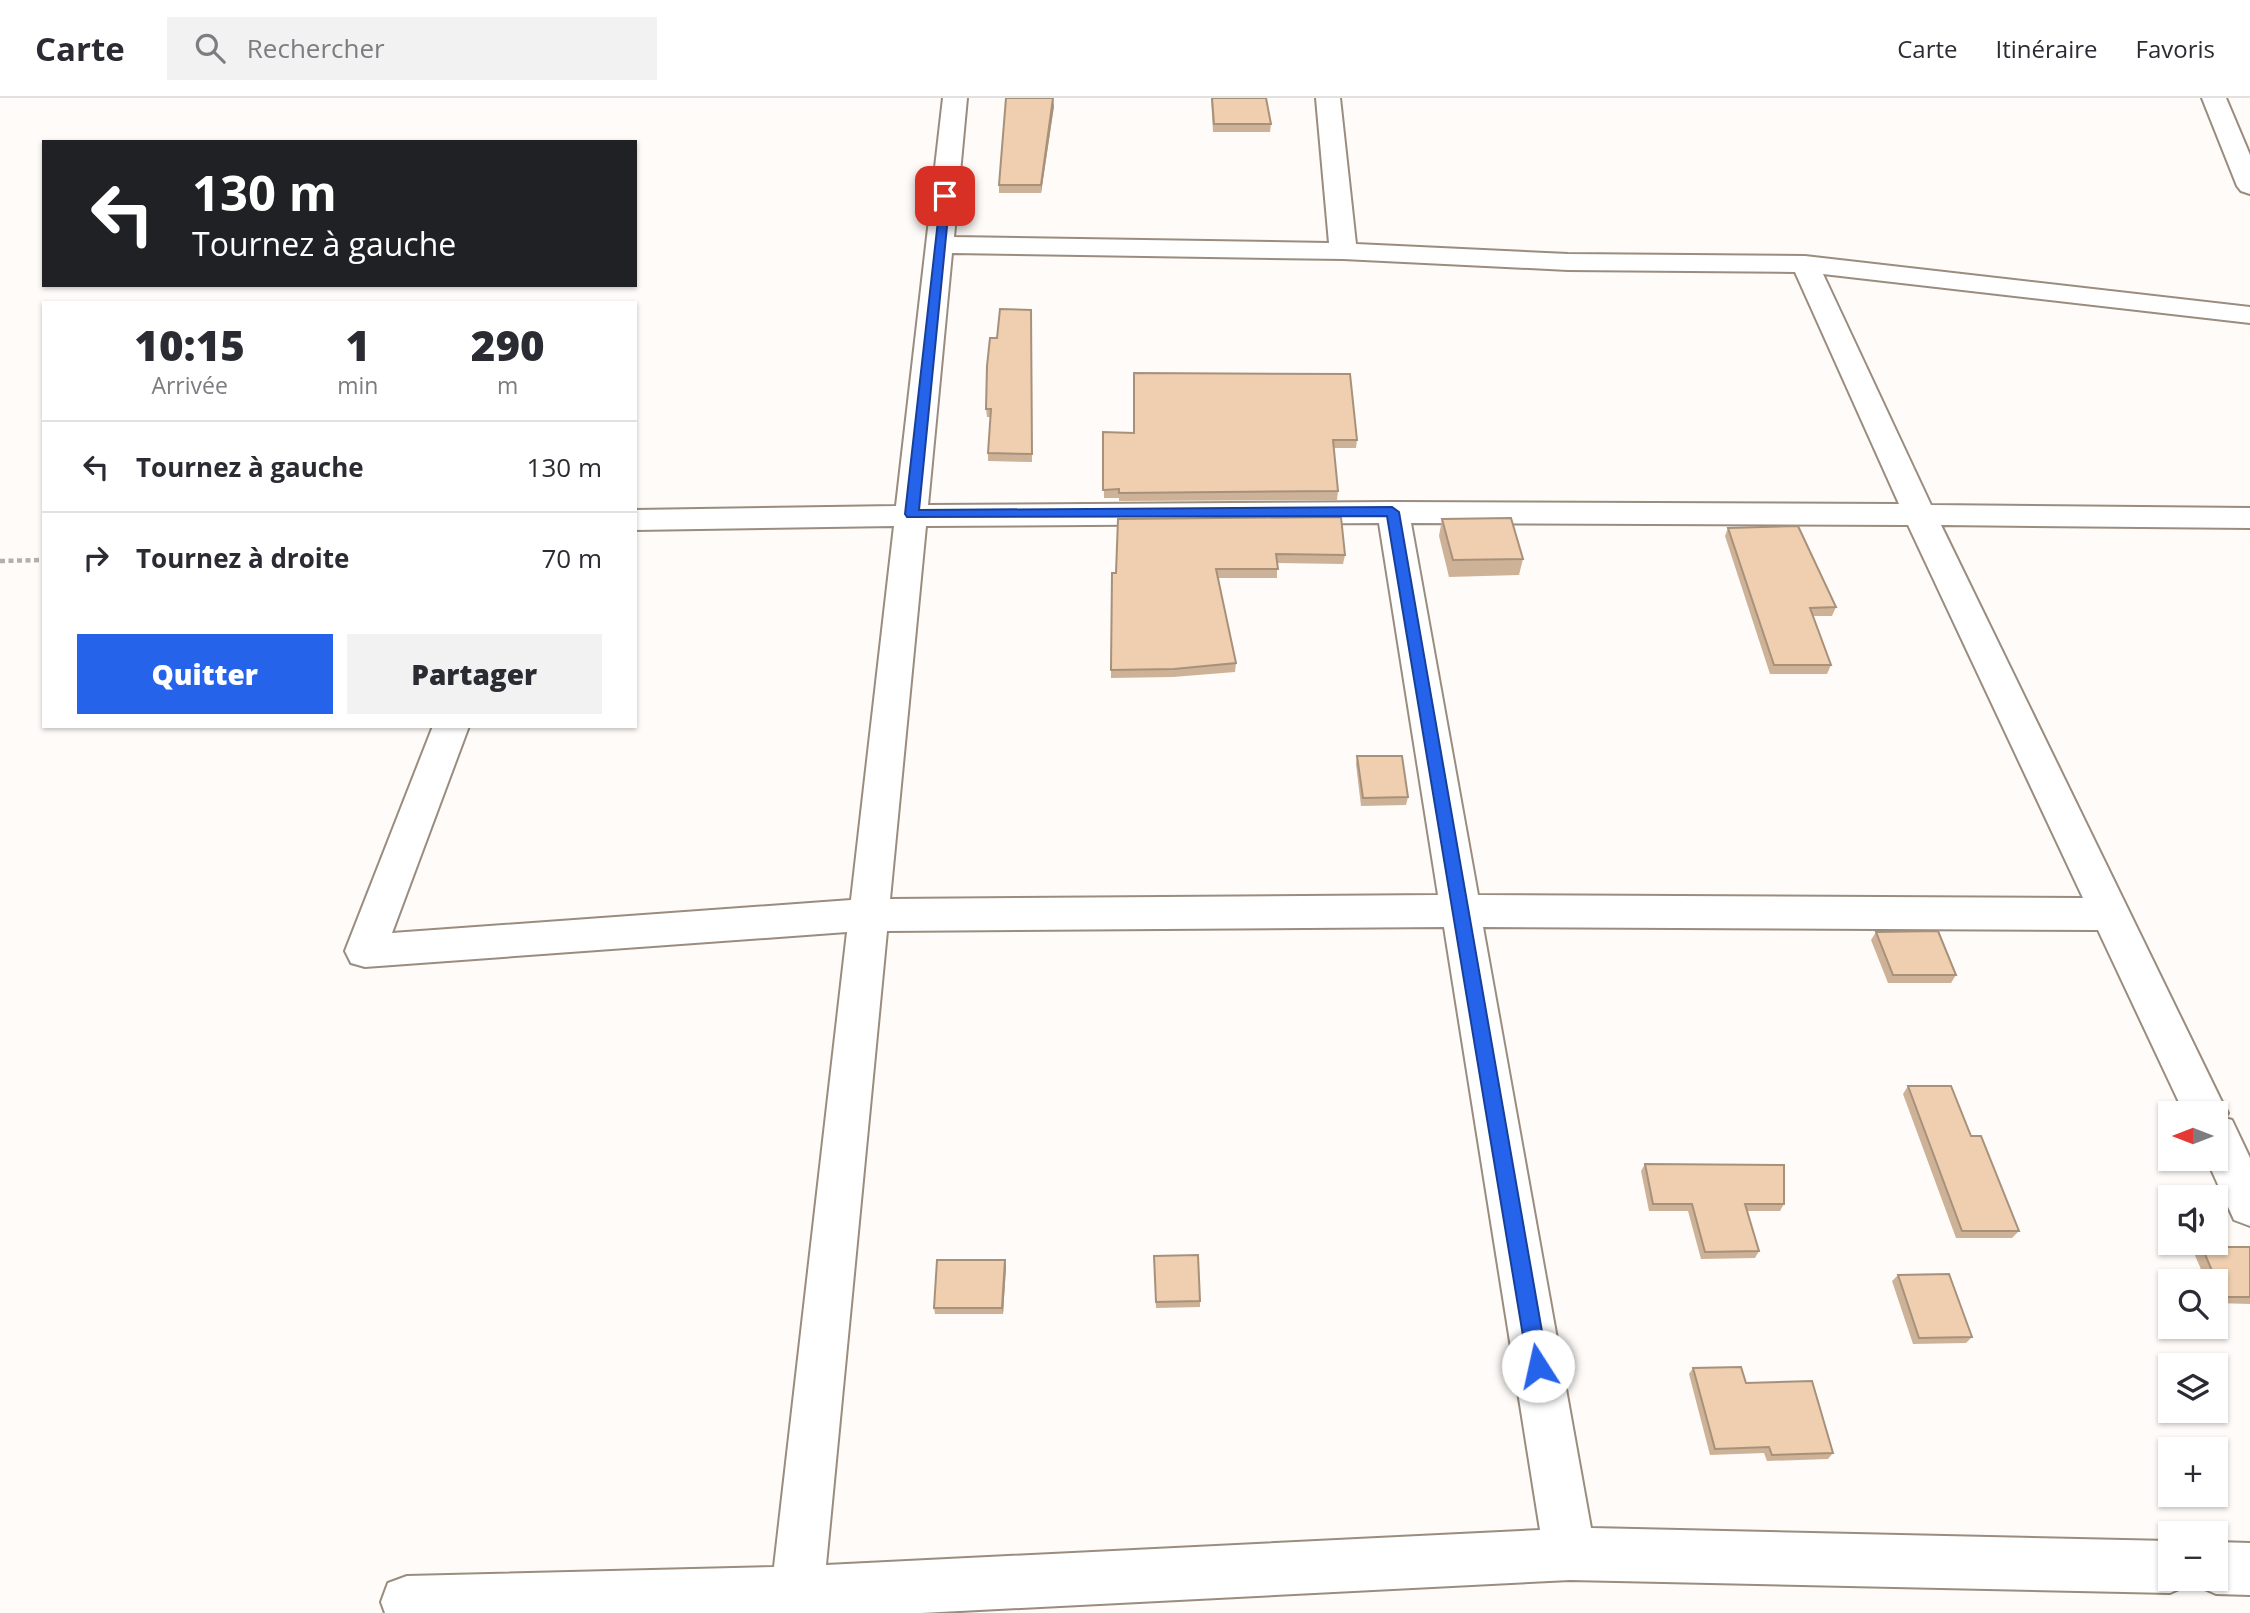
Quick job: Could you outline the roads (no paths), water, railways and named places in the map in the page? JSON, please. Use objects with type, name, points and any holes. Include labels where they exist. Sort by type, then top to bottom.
[{"type":"street","points":[[796,1603],[955,98]]},
{"type":"street","points":[[1328,98],[1343,251]]},
{"type":"street","points":[[2223,104],[2250,186]]},
{"type":"street","points":[[939,245],[1343,251],[1568,262],[1805,264],[2250,315]]},
{"type":"street","points":[[1805,264],[1919,514],[2200,1101]]},
{"type":"street","points":[[1392,512],[1570,1554]]},
{"type":"street","points":[[637,520],[912,514],[1392,512],[2250,518]]},
{"type":"street","points":[[450,728],[365,951],[869,915],[1461,911],[2110,915]]},
{"type":"street","points":[[2228,1159],[2250,1205]]},
{"type":"street","points":[[407,1602],[796,1603],[1570,1554],[2158,1567]]},
{"type":"street","points":[[2228,1568],[2250,1569]]}]
